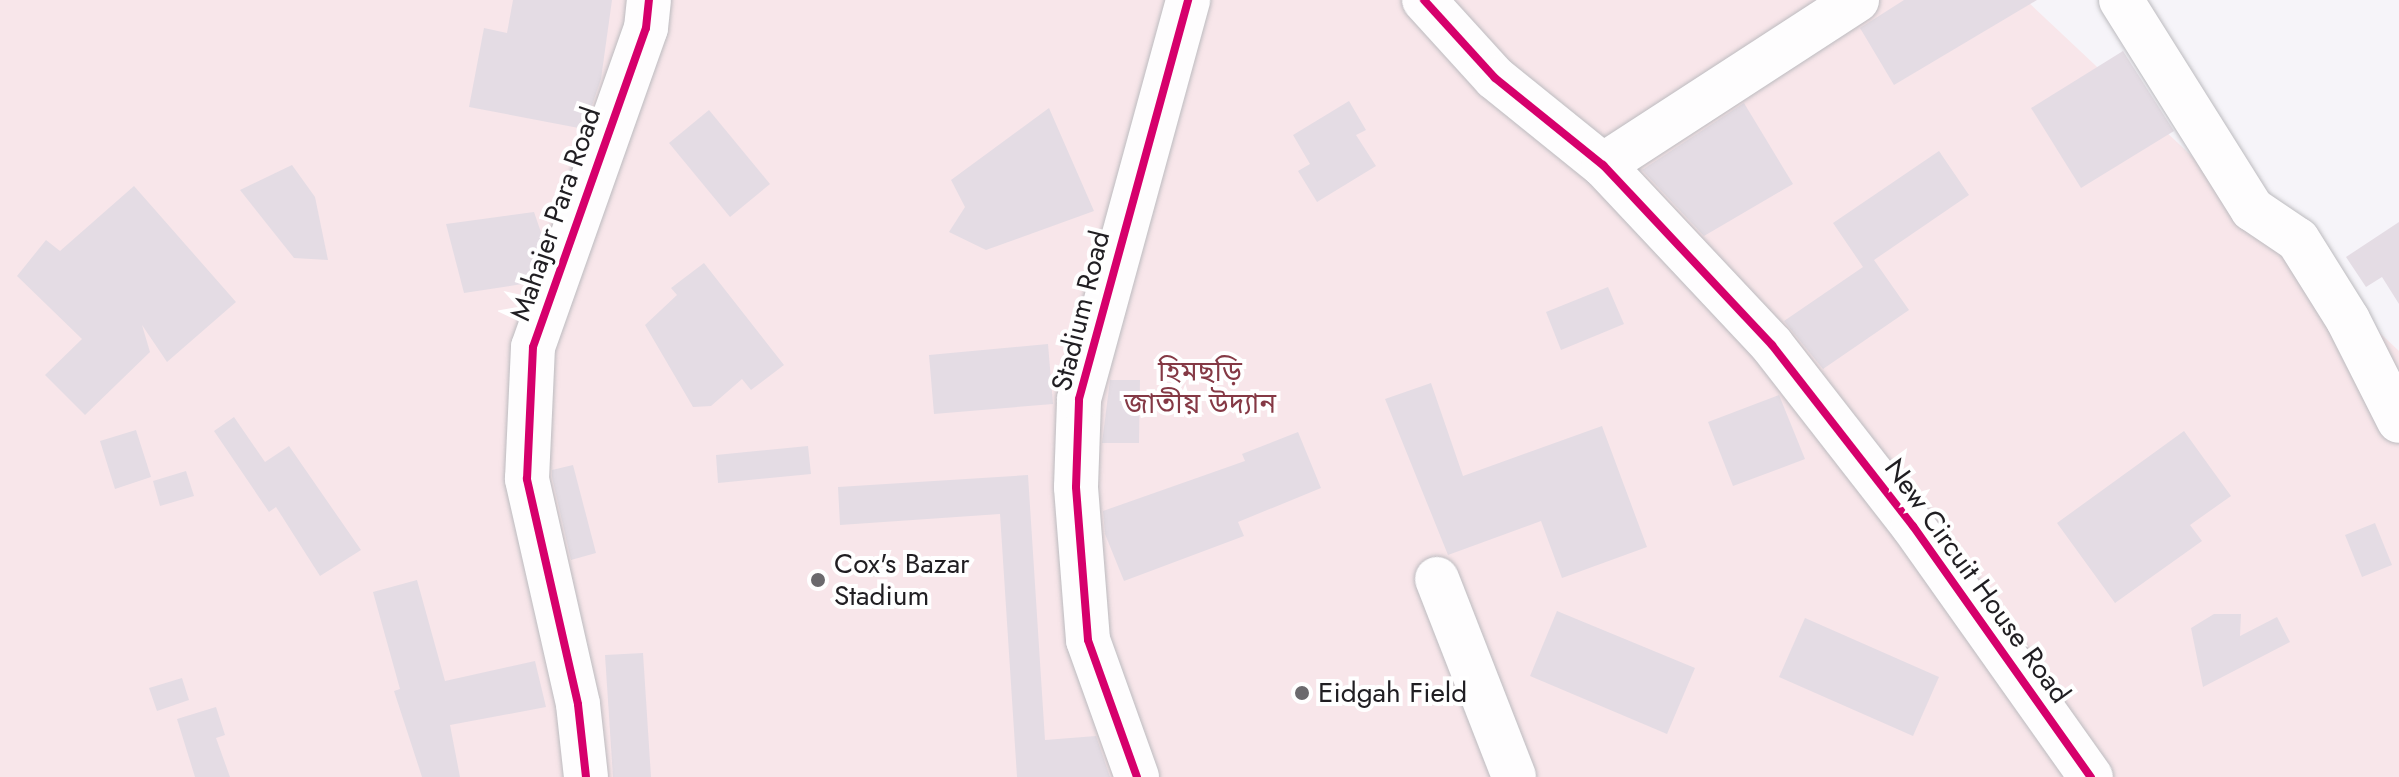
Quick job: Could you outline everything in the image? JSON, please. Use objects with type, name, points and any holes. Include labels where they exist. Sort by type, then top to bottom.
[{"type":"street","name":"Mahajer Para Road","points":[[586,777],[578,704],[527,479],[533,347],[646,28],[649,0]]},
{"type":"street","name":"Stadium Road","points":[[1137,777],[1088,640],[1076,487],[1079,399],[1188,0]]},
{"type":"street","name":"New Circuit House Road","points":[[1424,0],[1495,78],[1603,165],[1772,345],[1913,526],[2091,777]]},
{"type":"street","points":[[1603,165],[1857,0]]},
{"type":"street","points":[[2121,0],[2252,209],[2298,240],[2323,277],[2399,421]]},
{"type":"street","points":[[1437,579],[1514,777]]},
{"type":"green space","name":"হিমছড়ি জাতীয় উদ্যান","points":[[0,0],[2026,0],[2399,351],[2399,777],[0,777]]},
{"type":"building","points":[[513,0],[612,0],[601,79],[584,129],[469,107],[484,28],[507,33]]},
{"type":"building","points":[[1904,0],[2037,0],[1894,85],[1860,28]]},
{"type":"building","points":[[2123,51],[2174,131],[2081,188],[2031,108]]},
{"type":"building","points":[[1349,101],[1366,130],[1356,135],[1376,166],[1317,202],[1298,171],[1310,164],[1293,135]]},
{"type":"building","points":[[1744,103],[1793,184],[1704,236],[1642,170]]},
{"type":"building","points":[[1049,108],[1094,211],[986,250],[949,232],[965,207],[951,180]]},
{"type":"building","points":[[709,110],[770,184],[730,217],[669,143]]},
{"type":"building","points":[[1939,151],[1969,195],[1874,260],[1909,310],[1823,369],[1784,321],[1863,267],[1833,223]]},
{"type":"building","points":[[292,165],[315,197],[328,260],[294,258],[240,190]]},
{"type":"building","points":[[134,186],[236,302],[167,362],[142,325],[150,352],[85,415],[45,375],[82,339],[17,276],[46,240],[60,251]]},
{"type":"building","points":[[534,212],[544,241],[529,283],[464,293],[446,224]]},
{"type":"building","points":[[2399,222],[2399,304],[2382,277],[2366,287],[2346,257]]},
{"type":"building","points":[[704,263],[784,365],[751,390],[742,379],[711,406],[693,407],[645,325],[677,295],[671,288]]},
{"type":"building","points":[[1608,287],[1624,324],[1561,350],[1546,312]]},
{"type":"building","points":[[1048,344],[1053,404],[934,414],[929,355]]},
{"type":"building","points":[[1110,380],[1140,380],[1139,443],[1102,443]]},
{"type":"building","points":[[1431,383],[1463,476],[1602,426],[1647,547],[1562,578],[1541,521],[1448,555],[1385,399]]},
{"type":"building","points":[[1779,395],[1805,459],[1733,486],[1708,422]]},
{"type":"building","points":[[234,417],[265,462],[289,446],[361,550],[320,576],[276,507],[269,512],[214,431]]},
{"type":"building","points":[[136,430],[151,477],[115,489],[100,441]]},
{"type":"building","points":[[2184,431],[2231,496],[2190,525],[2202,541],[2115,603],[2057,523]]},
{"type":"building","points":[[1298,432],[1321,488],[1238,522],[1244,536],[1124,581],[1105,534],[1103,511],[1245,461],[1242,454]]},
{"type":"building","points":[[808,446],[811,474],[718,483],[716,455]]},
{"type":"building","points":[[573,465],[596,553],[571,560],[552,470]]},
{"type":"building","points":[[186,471],[194,496],[160,506],[153,481]]},
{"type":"building","points":[[1028,475],[1045,740],[1096,736],[1110,777],[1017,777],[1000,514],[840,525],[838,487]]},
{"type":"building","points":[[2375,523],[2392,565],[2362,577],[2345,535]]},
{"type":"building","points":[[417,580],[445,681],[535,661],[546,707],[450,725],[460,777],[422,777],[394,691],[400,689],[373,592]]},
{"type":"building","points":[[1557,611],[1695,668],[1667,734],[1530,676]]},
{"type":"building","points":[[2214,614],[2241,614],[2240,636],[2277,617],[2290,642],[2203,687],[2191,628]]},
{"type":"building","points":[[1805,618],[1939,677],[1913,736],[1779,677]]},
{"type":"building","points":[[643,653],[651,777],[613,777],[605,655]]},
{"type":"building","points":[[182,678],[189,700],[157,711],[149,688]]},
{"type":"building","points":[[216,707],[225,735],[216,738],[230,777],[195,777],[177,719]]},
{"type":"cycle path","points":[[586,777],[578,704],[527,479],[533,347],[646,28],[649,0]]},
{"type":"cycle path","points":[[1137,777],[1088,640],[1076,487],[1079,399],[1188,0]]},
{"type":"cycle path","points":[[1424,0],[1495,78],[1603,165],[1772,345],[1913,526],[2091,777]]},
{"type":"place","name":"Cox's Bazar Stadium","points":[[818,580]]},
{"type":"place","name":"Eidgah Field","points":[[1302,693]]}]
